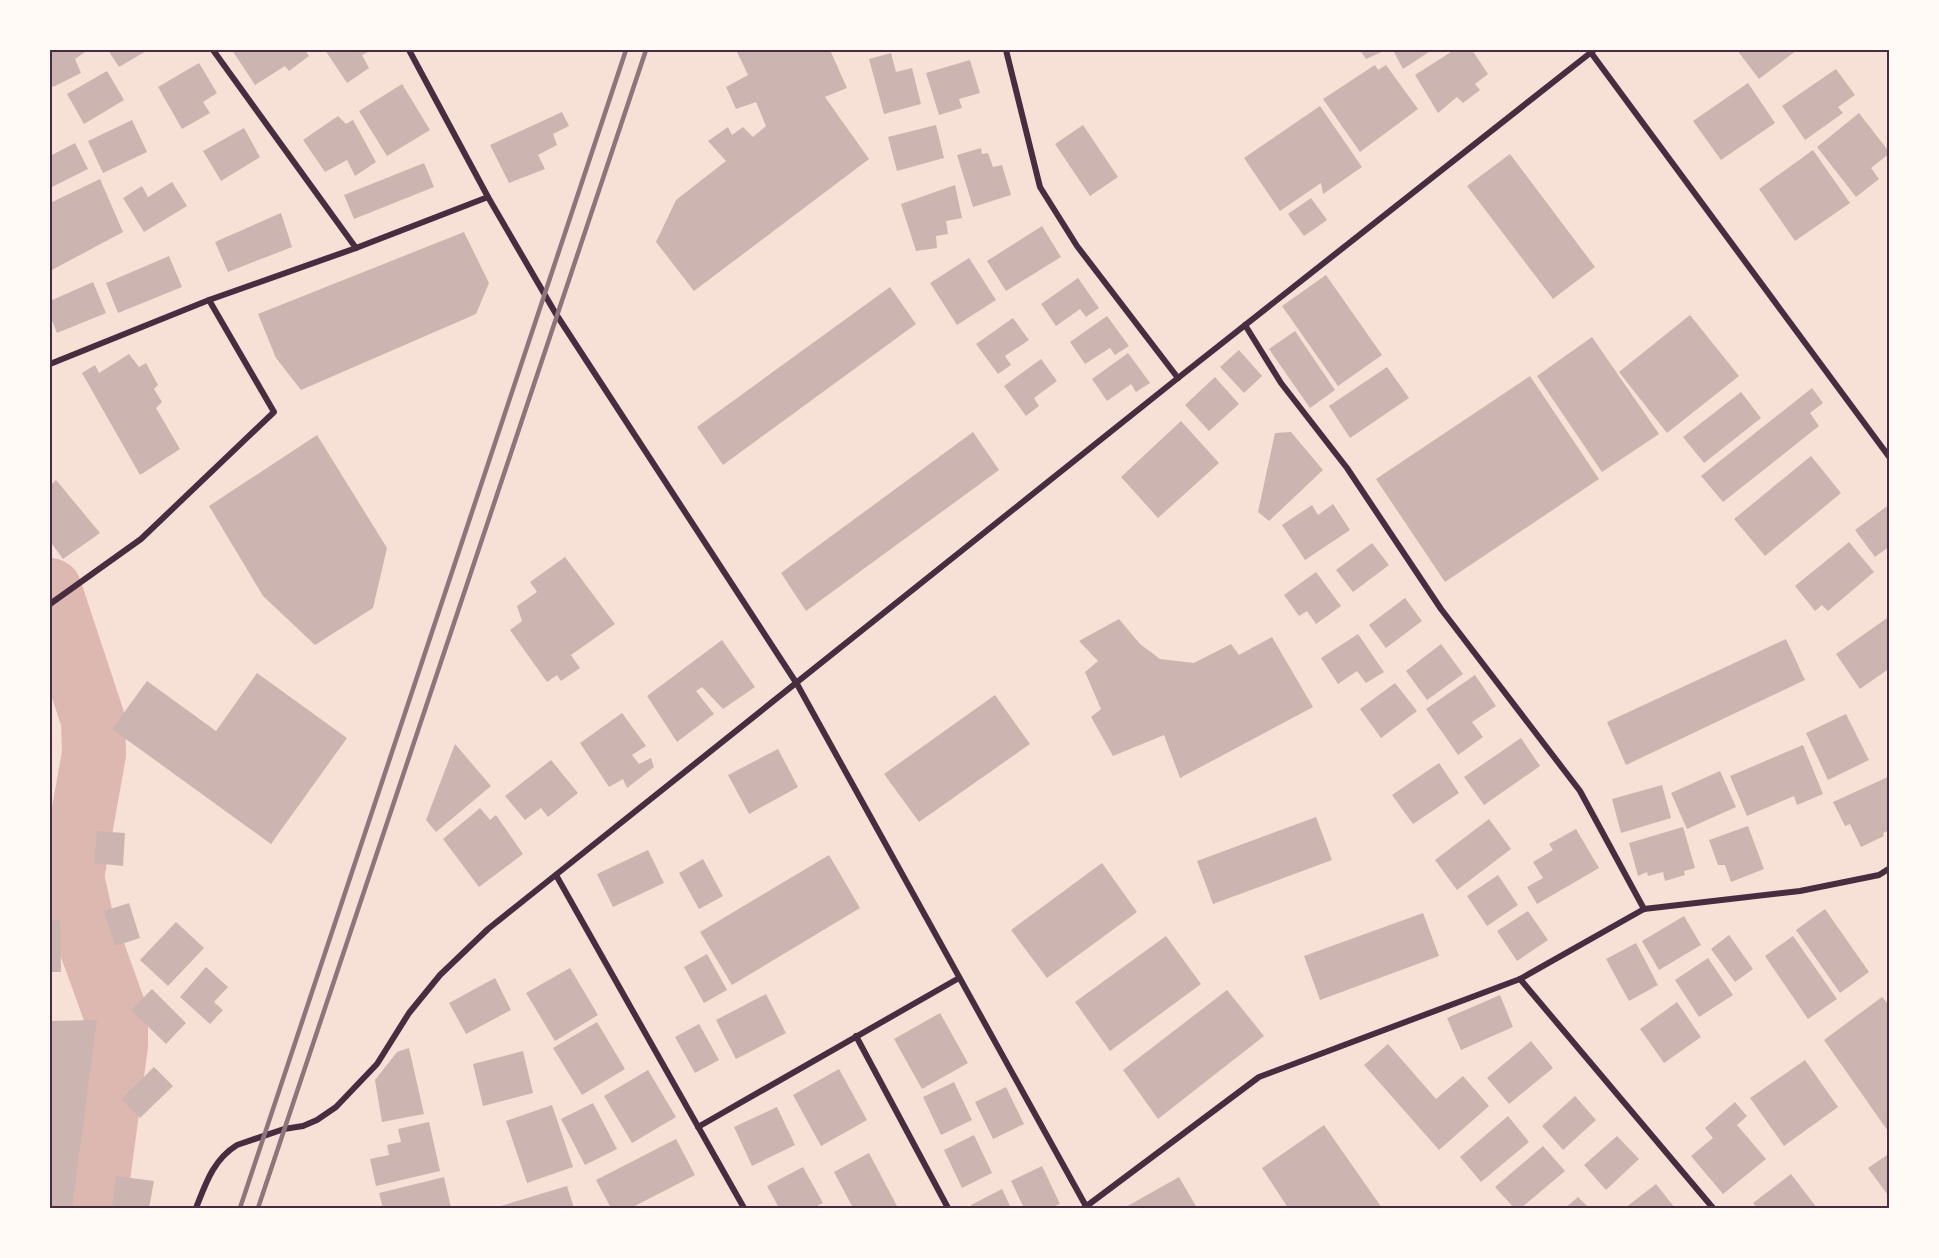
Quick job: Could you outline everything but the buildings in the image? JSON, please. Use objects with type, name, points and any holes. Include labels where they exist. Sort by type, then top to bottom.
[{"type":"street","points":[[213,50],[356,248]]},
{"type":"street","points":[[409,50],[488,197],[556,314],[797,684],[1085,1208],[1259,1077],[1520,979],[1644,909],[1800,891],[1879,875],[1890,868]]},
{"type":"street","points":[[1006,50],[1040,187],[1077,246],[1178,378]]},
{"type":"street","points":[[196,1209],[209,1173],[226,1151],[237,1144],[284,1129],[303,1126],[336,1107],[377,1064],[409,1013],[440,975],[488,929],[1591,50],[1890,458]]},
{"type":"street","points":[[50,364],[209,300],[356,248],[488,197]]},
{"type":"street","points":[[50,604],[141,539],[274,412],[209,300]]},
{"type":"street","points":[[1245,326],[1281,383],[1347,468],[1441,609],[1580,791],[1644,909]]},
{"type":"street","points":[[556,875],[744,1209]]},
{"type":"street","points":[[698,1127],[959,978]]},
{"type":"street","points":[[1520,979],[1713,1209]]},
{"type":"street","points":[[856,1036],[948,1209]]},
{"type":"waterway","points":[[50,590],[93,720],[94,754],[72,877],[82,921],[116,1015],[116,1045],[94,1208]]},
{"type":"railway","points":[[240,1208],[626,50]]},
{"type":"railway","points":[[258,1208],[646,50]]}]
